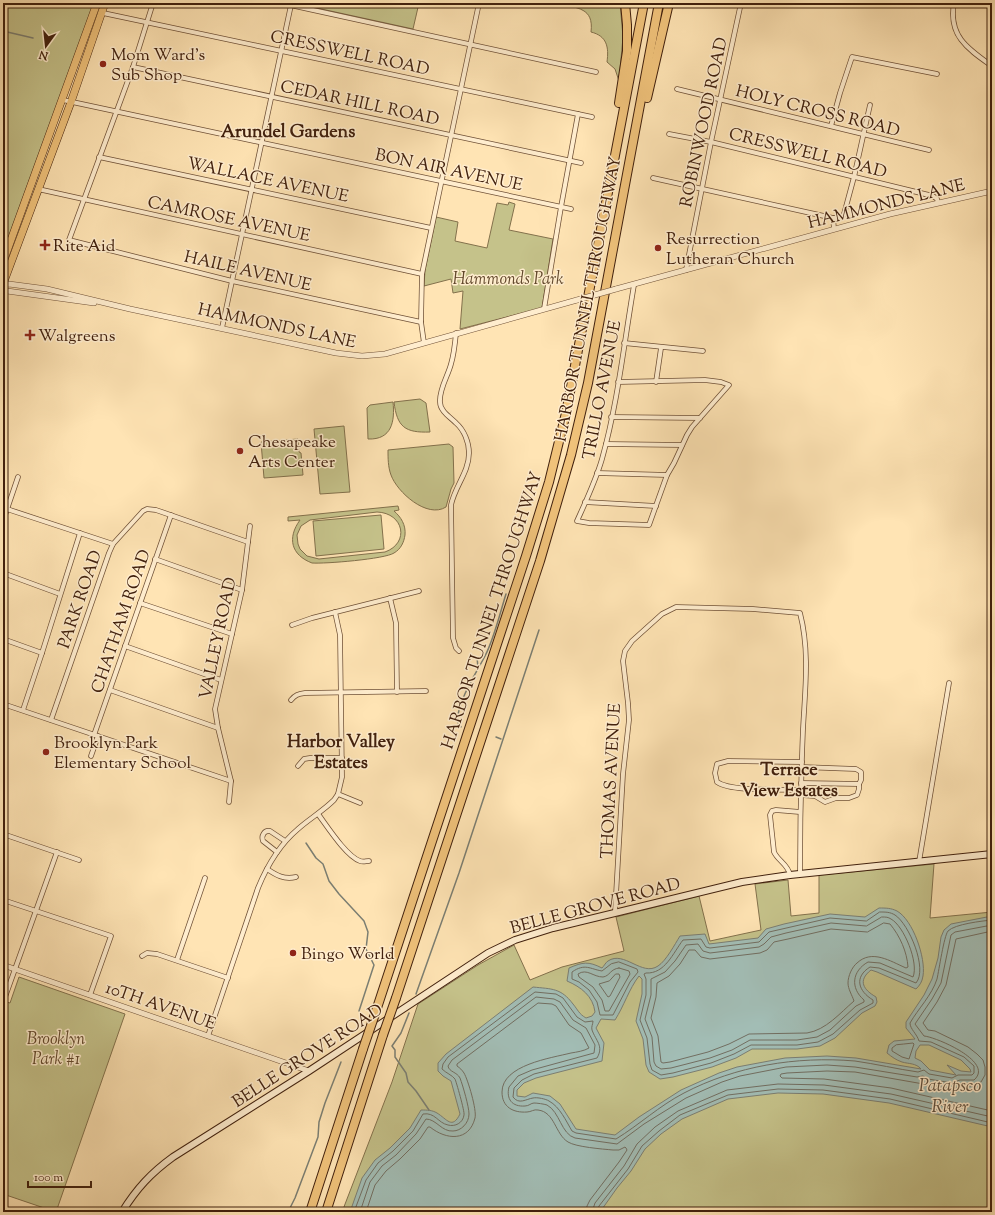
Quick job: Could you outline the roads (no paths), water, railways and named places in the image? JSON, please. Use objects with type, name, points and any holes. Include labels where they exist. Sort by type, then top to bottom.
[{"type":"highway","points":[[597,252],[627,51],[625,3]]},
{"type":"highway","name":"HARBOR TUNNEL THROUGHWAY","points":[[310,1212],[549,482],[573,379],[644,3]]},
{"type":"highway","name":"HARBOR TUNNEL THROUGHWAY","points":[[326,1212],[563,487],[588,383],[659,3]]},
{"type":"highway","points":[[632,149],[642,121],[669,3]]},
{"type":"main road","points":[[3,285],[63,100],[97,3]]},
{"type":"main road","points":[[3,262],[71,102],[103,13],[105,3]]},
{"type":"main road","name":"BELLE GROVE ROAD","points":[[122,1212],[139,1187],[158,1167],[173,1156],[500,947],[532,934],[615,912],[742,882],[790,874],[992,854]]},
{"type":"street","points":[[84,199],[133,67],[153,3]]},
{"type":"street","points":[[281,3],[596,72]]},
{"type":"street","name":"ROBINWOOD ROAD","points":[[686,270],[711,142],[741,3]]},
{"type":"street","points":[[954,3],[953,22],[963,43],[971,51],[992,66]]},
{"type":"street","points":[[222,328],[291,5]]},
{"type":"street","points":[[424,343],[421,322],[422,274],[478,8]]},
{"type":"street","name":"CRESSWELL ROAD","points":[[103,13],[592,117]]},
{"type":"street","points":[[831,126],[852,57],[937,74]]},
{"type":"street","name":"CEDAR HILL ROAD","points":[[133,67],[581,163]]},
{"type":"street","name":"HOLY CROSS ROAD","points":[[677,90],[720,99],[929,150]]},
{"type":"street","name":"BON AIR AVENUE","points":[[63,100],[571,209]]},
{"type":"street","points":[[653,178],[832,218],[840,218],[844,214],[854,177],[870,105]]},
{"type":"street","points":[[544,309],[578,114]]},
{"type":"street","name":"CRESSWELL ROAD","points":[[669,134],[711,142],[933,196],[938,202]]},
{"type":"street","name":"WALLACE AVENUE","points":[[99,157],[431,228]]},
{"type":"street","name":"CAMROSE AVENUE","points":[[34,188],[422,274]]},
{"type":"street","name":"HAMMONDS LANE","points":[[112,305],[7,291],[3,285],[9,284],[47,289],[112,305],[336,353],[362,356],[385,354],[903,210],[992,191]]},
{"type":"street","name":"HAILE AVENUE","points":[[84,199],[69,240],[232,281],[421,322]]},
{"type":"street","points":[[832,218],[834,229]]},
{"type":"street","name":"TRILLO AVENUE","points":[[634,285],[606,444],[597,473],[577,521],[589,523],[649,525],[656,506]]},
{"type":"street","points":[[30,294],[33,292],[43,292],[47,289]]},
{"type":"street","points":[[47,297],[51,295],[69,297],[74,295]]},
{"type":"street","points":[[456,334],[452,363],[441,390],[440,401],[444,411],[460,427],[467,442],[469,451],[467,466],[455,490],[451,504],[453,638],[456,648],[459,651]]},
{"type":"street","points":[[624,343],[661,348],[703,351]]},
{"type":"street","points":[[656,382],[661,348]]},
{"type":"street","points":[[585,502],[656,506],[682,444],[692,427],[729,385],[721,382],[705,380],[618,382]]},
{"type":"street","points":[[611,417],[700,418]]},
{"type":"street","points":[[606,444],[682,444]]},
{"type":"street","points":[[597,473],[668,475]]},
{"type":"street","points":[[3,521],[18,477]]},
{"type":"street","points":[[7,508],[113,544]]},
{"type":"street","name":"PARK ROAD","points":[[51,720],[108,553],[113,544],[147,509],[171,515],[248,542]]},
{"type":"street","name":"CHATHAM ROAD","points":[[91,756],[110,690],[171,515]]},
{"type":"street","name":"VALLEY ROAD","points":[[229,802],[231,781],[215,709],[242,590],[250,526]]},
{"type":"street","points":[[22,710],[42,653],[80,533]]},
{"type":"street","points":[[155,559],[242,590]]},
{"type":"street","points":[[3,573],[60,594]]},
{"type":"street","points":[[292,625],[335,612],[419,591]]},
{"type":"street","points":[[390,598],[396,623],[397,692]]},
{"type":"street","points":[[140,603],[232,634]]},
{"type":"street","name":"THOMAS AVENUE","points":[[615,912],[622,774],[629,720],[623,660],[628,646],[662,614],[676,607],[753,609],[800,613],[805,632],[806,651],[802,762]]},
{"type":"street","points":[[208,1036],[258,888],[267,869],[285,841],[334,800],[338,794],[342,777],[340,634],[335,612]]},
{"type":"street","points":[[3,639],[42,653]]},
{"type":"street","points":[[125,646],[221,680]]},
{"type":"street","points":[[919,862],[949,684]]},
{"type":"street","points":[[110,690],[218,728]]},
{"type":"street","points":[[291,700],[294,696],[305,693],[426,691]]},
{"type":"street","points":[[3,704],[231,781]]},
{"type":"street","points":[[298,766],[304,760],[310,758],[342,758]]},
{"type":"street","points":[[800,874],[802,762],[728,761],[717,764],[715,773],[717,782],[726,786],[801,790]]},
{"type":"street","points":[[801,795],[815,796],[825,802],[836,798],[849,798],[857,795],[859,789],[858,784],[862,776],[861,772],[856,769],[802,767]]},
{"type":"street","points":[[802,783],[858,784]]},
{"type":"street","points":[[338,794],[360,803]]},
{"type":"street","points":[[790,874],[789,869],[776,857],[774,852],[770,815],[772,811],[776,810],[800,812]]},
{"type":"street","points":[[318,814],[339,842],[354,858],[360,861],[370,861]]},
{"type":"street","points":[[277,852],[263,841],[263,834],[270,831],[285,841]]},
{"type":"street","points":[[3,834],[79,860]]},
{"type":"street","points":[[5,997],[56,852]]},
{"type":"street","points":[[267,869],[280,877],[296,877]]},
{"type":"street","points":[[177,960],[205,878]]},
{"type":"street","points":[[3,900],[110,936],[90,995]]},
{"type":"street","points":[[142,956],[152,953],[228,978]]},
{"type":"street","name":"10TH AVENUE","points":[[3,965],[309,1070]]},
{"type":"water","name":"Patapsco River","points":[[879,908],[893,909],[903,916],[913,931],[920,950],[923,968],[922,980],[916,989],[871,970],[864,978],[863,982],[865,988],[876,997],[877,1002],[875,1006],[862,1013],[835,1038],[820,1046],[797,1049],[752,1049],[736,1058],[712,1067],[660,1079],[649,1072],[646,1065],[643,1039],[636,1021],[642,994],[642,979],[639,976],[632,986],[615,1020],[601,1019],[596,1028],[604,1043],[602,1061],[536,1078],[524,1083],[517,1090],[517,1096],[525,1097],[533,1093],[550,1096],[560,1104],[576,1129],[615,1135],[639,1117],[681,1090],[719,1073],[737,1067],[785,1058],[827,1056],[856,1058],[921,1069],[912,1064],[900,1061],[887,1053],[889,1045],[894,1041],[915,1039],[906,1028],[906,1022],[924,995],[932,979],[938,958],[941,937],[944,930],[951,924],[992,916],[992,1127],[889,1103],[823,1094],[778,1093],[728,1099],[682,1119],[661,1134],[645,1149],[631,1171],[600,1212],[350,1212],[362,1178],[375,1160],[390,1148],[410,1128],[421,1110],[435,1112],[449,1122],[457,1119],[460,1114],[451,1081],[438,1071],[438,1063],[446,1054],[533,987],[551,989],[560,992],[569,999],[586,1018],[592,1016],[595,1012],[594,1006],[586,993],[567,981],[569,968],[574,966],[589,963],[602,968],[608,961],[620,959],[646,968],[652,968],[661,964],[680,936],[705,934],[709,944],[758,938],[766,929],[830,914],[865,917]],"holes":[[[920,1045],[929,1045],[961,1060],[971,1072],[961,1071],[947,1065],[956,1075],[930,1070],[921,1061],[915,1058],[916,1051]]]},
{"type":"waterway","points":[[3,31],[33,38]]},
{"type":"waterway","points":[[461,727],[457,721],[461,704],[468,687],[488,649],[506,594]]},
{"type":"waterway","points":[[416,994],[459,873],[539,630]]},
{"type":"waterway","points":[[477,657],[478,668]]},
{"type":"waterway","points":[[496,737],[501,739]]},
{"type":"waterway","points":[[306,843],[316,858],[323,864],[329,881],[364,921],[368,932],[366,949],[374,965],[359,1011]]},
{"type":"waterway","points":[[409,1013],[401,1033],[392,1046],[395,1050],[395,1057],[406,1073],[408,1082],[429,1110]]},
{"type":"waterway","points":[[288,1212],[295,1198],[318,1137],[319,1122],[341,1062]]},
{"type":"place","name":"Mom Ward's Sub Shop","points":[[103,64]]},
{"type":"place","name":"Rite Aid","points":[[45,245]]},
{"type":"place","name":"Resurrection Lutheran Church","points":[[658,248]]},
{"type":"place","name":"Walgreens","points":[[30,335]]},
{"type":"place","name":"Chesapeake Arts Center","points":[[240,451]]},
{"type":"place","name":"Brooklyn Park Elementary School","points":[[46,752]]},
{"type":"place","name":"Bingo World","points":[[293,953]]},
{"type":"district","name":"Arundel Gardens","points":[[288,131]]},
{"type":"district","name":"Harbor Valley Estates","points":[[341,751]]},
{"type":"district","name":"Terrace View Estates","points":[[789,779]]},
{"type":"park label","name":"Hammonds Park","points":[[508,278]]},
{"type":"park label","name":"Brooklyn Park #1","points":[[56,1048]]}]
